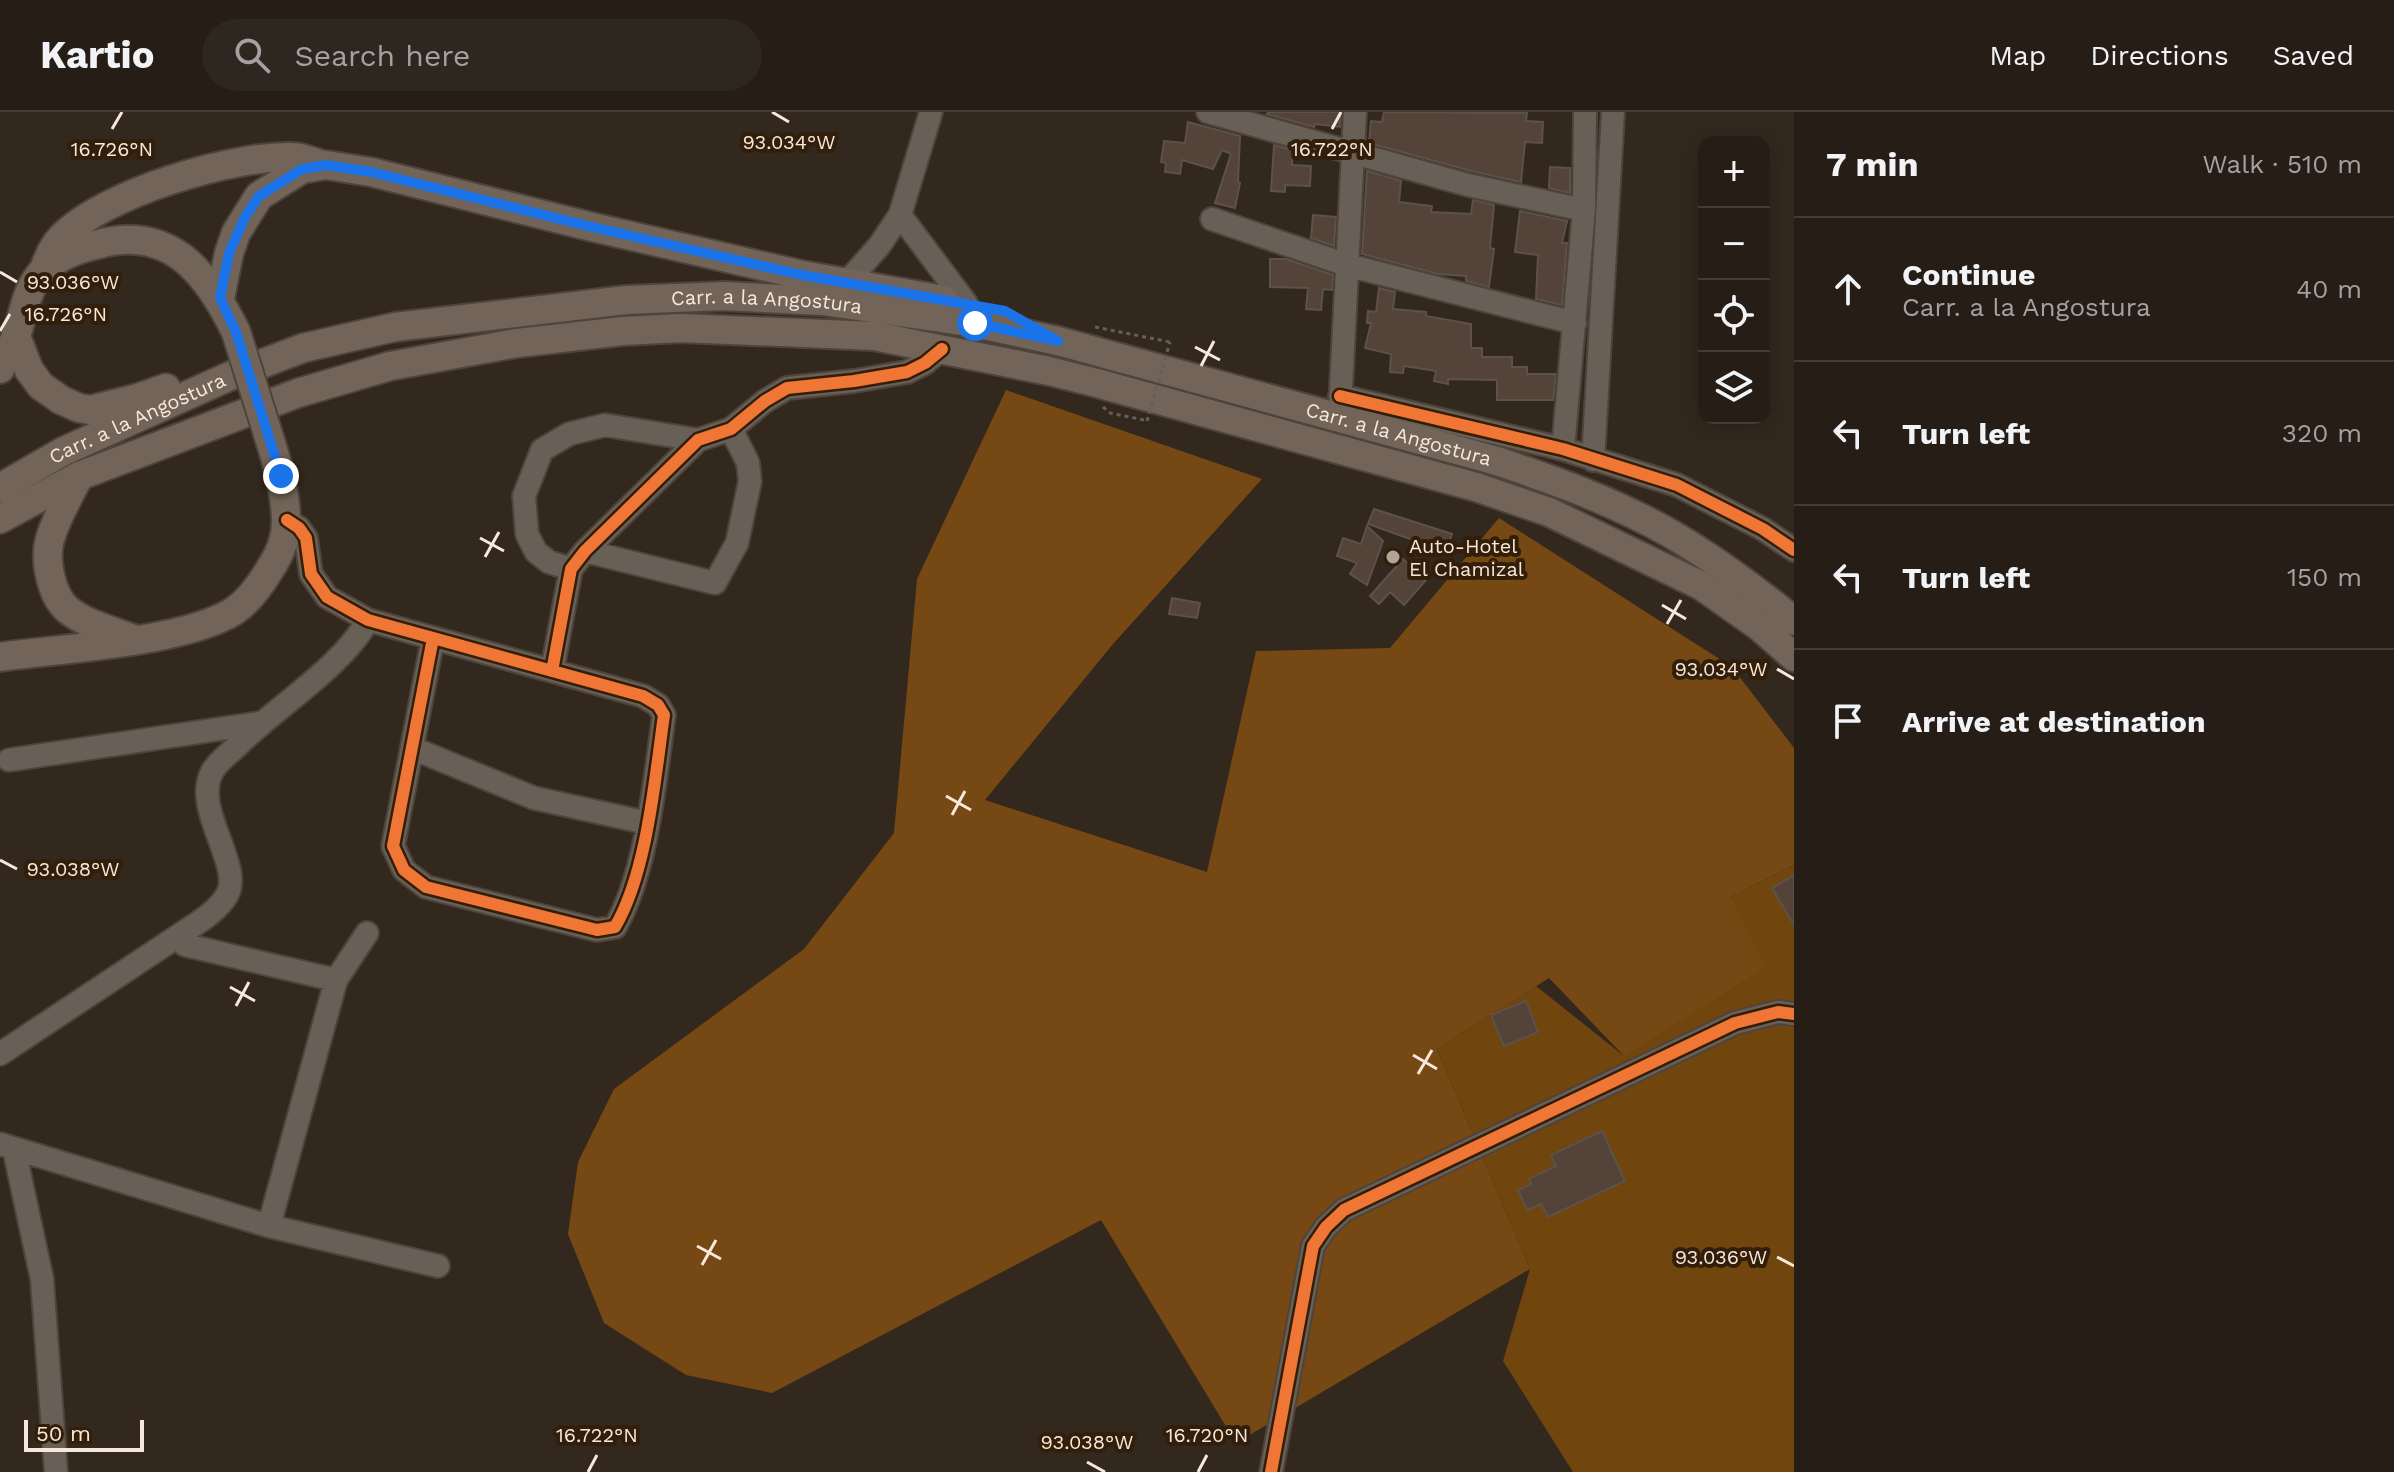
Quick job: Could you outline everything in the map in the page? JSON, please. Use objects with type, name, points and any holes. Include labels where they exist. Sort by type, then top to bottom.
[{"type":"main road","points":[[0,369],[16,336],[20,315],[31,289],[63,235],[97,211],[133,194],[213,167],[245,160],[296,157],[371,172],[592,227],[847,282],[1005,311],[1058,341]]},
{"type":"main road","points":[[220,298],[236,233],[259,196],[302,169],[326,165]]},
{"type":"main road","points":[[0,657],[136,639],[193,628],[234,610],[259,587],[277,559],[287,520],[281,476],[236,332],[220,298],[187,259],[161,245],[136,239],[89,246],[44,269]]},
{"type":"main road","name":"Carr. a la Angostura","points":[[0,488],[64,451],[230,376],[303,348],[395,327],[626,300],[724,296],[851,305],[975,323],[1340,406],[1566,484],[1637,515],[1691,546],[1794,621]]},
{"type":"main road","name":"Carr. a la Angostura","points":[[0,519],[79,476],[311,389],[390,366],[517,343],[623,331],[681,328],[874,336],[1049,371],[1476,487],[1549,512],[1702,586],[1760,627],[1794,657]]},
{"type":"main road","points":[[16,336],[29,370],[41,386],[61,400],[90,410],[138,398],[200,375],[230,376]]},
{"type":"main road","points":[[79,476],[49,541],[48,559],[54,587],[65,608],[89,623],[136,639]]},
{"type":"street","points":[[847,282],[879,246],[900,215],[931,112]]},
{"type":"street","points":[[1208,112],[1468,185],[1584,210]]},
{"type":"street","points":[[1355,112],[1340,406],[1563,449],[1677,485],[1763,529],[1794,550]]},
{"type":"street","points":[[1563,449],[1584,210],[1585,112]]},
{"type":"street","points":[[1593,460],[1613,112]]},
{"type":"street","points":[[900,215],[966,303]]},
{"type":"street","points":[[1212,219],[1347,265],[1575,323]]},
{"type":"street","points":[[552,671],[571,569],[585,551],[698,440],[731,429],[765,401],[787,388],[907,372],[942,349]]},
{"type":"street","points":[[571,569],[549,562],[536,552],[527,534],[524,496],[542,450],[569,434],[605,425],[698,440]]},
{"type":"street","points":[[585,551],[715,583],[737,543],[750,481],[748,463],[731,429]]},
{"type":"street","points":[[287,520],[299,528],[306,538],[311,574],[327,597],[368,620],[643,696],[658,705],[664,715],[648,823],[626,908],[615,927],[597,930],[426,887],[404,870],[393,846],[433,638]]},
{"type":"street","points":[[0,1054],[218,908],[229,892],[230,876],[208,803],[206,787],[213,770],[260,723],[357,640],[368,620]]},
{"type":"street","points":[[9,760],[260,723]]},
{"type":"street","points":[[412,748],[534,798],[648,823]]},
{"type":"street","points":[[269,1226],[336,980],[367,933]]},
{"type":"street","points":[[181,934],[180,940],[185,945],[336,980]]},
{"type":"street","points":[[1271,1472],[1313,1246],[1326,1227],[1344,1210],[1735,1023],[1778,1012],[1794,1014]]},
{"type":"street","points":[[7,1146],[269,1226],[438,1266]]},
{"type":"street","points":[[7,1146],[42,1279],[56,1472]]},
{"type":"path","points":[[1110,413],[1147,421],[1170,342],[1128,333]]},
{"type":"shaded area","points":[[1006,390],[1262,479],[1113,644],[985,800],[1207,872],[1256,651],[1390,648],[1499,518],[1732,667],[1794,748],[1794,865],[1731,897],[1766,967],[1624,1056],[1549,978],[1437,1049],[1530,1269],[1236,1443],[1101,1220],[772,1393],[686,1375],[604,1323],[568,1234],[578,1162],[614,1089],[804,949],[894,833],[917,579]]},
{"type":"shaded area","points":[[1794,865],[1794,1472],[1573,1472],[1503,1361],[1530,1269],[1437,1049],[1536,986],[1624,1056],[1731,897]]},
{"type":"building","points":[[1268,112],[1341,112],[1340,127],[1315,124],[1314,127]]},
{"type":"building","points":[[1384,112],[1527,113],[1526,121],[1543,122],[1542,143],[1525,142],[1521,182],[1369,143],[1371,121],[1382,122]]},
{"type":"building","points":[[1188,122],[1240,136],[1240,183],[1235,208],[1215,203],[1231,154],[1222,150],[1213,169],[1182,160],[1180,174],[1165,172],[1166,163],[1161,162],[1164,141],[1185,143]]},
{"type":"building","points":[[1274,145],[1292,150],[1292,165],[1311,166],[1310,186],[1285,185],[1285,192],[1271,191]]},
{"type":"building","points":[[1550,167],[1570,168],[1570,193],[1549,188]]},
{"type":"building","points":[[1367,171],[1401,181],[1399,202],[1432,206],[1431,212],[1471,214],[1473,200],[1494,205],[1490,248],[1494,249],[1489,287],[1466,281],[1466,276],[1438,274],[1362,254]]},
{"type":"building","points":[[1520,211],[1567,221],[1562,243],[1567,243],[1562,305],[1536,299],[1538,255],[1515,252]]},
{"type":"building","points":[[1313,215],[1336,217],[1334,246],[1311,238]]},
{"type":"building","points":[[1270,259],[1286,259],[1333,275],[1332,290],[1323,289],[1321,310],[1306,309],[1308,288],[1270,287]]},
{"type":"building","points":[[1379,288],[1395,292],[1393,309],[1426,312],[1426,316],[1471,324],[1471,348],[1482,348],[1482,357],[1512,357],[1512,367],[1527,367],[1527,374],[1556,374],[1553,400],[1497,400],[1497,380],[1448,379],[1448,384],[1434,381],[1436,371],[1404,366],[1403,373],[1390,372],[1391,354],[1365,348],[1371,323],[1367,323],[1368,311],[1376,312]]},
{"type":"building","points":[[1374,509],[1452,534],[1446,552],[1368,524]]},
{"type":"building","points":[[1367,526],[1383,541],[1367,585],[1350,574],[1357,563],[1337,556],[1343,538],[1361,544]]},
{"type":"building","points":[[1403,559],[1426,580],[1404,605],[1390,592],[1379,604],[1370,596]]},
{"type":"building","points":[[1172,598],[1200,603],[1197,618],[1169,614]]},
{"type":"building","points":[[1794,875],[1794,925],[1772,888]]},
{"type":"building","points":[[1526,1001],[1538,1032],[1504,1046],[1491,1015]]},
{"type":"building","points":[[1602,1131],[1625,1181],[1548,1217],[1541,1204],[1527,1210],[1518,1190],[1531,1184],[1529,1179],[1556,1166],[1551,1155]]},
{"type":"cycle path","points":[[552,671],[571,569],[585,551],[698,440],[731,429],[765,401],[787,388],[907,372],[942,349]]},
{"type":"cycle path","points":[[1340,396],[1563,449],[1677,485],[1763,529],[1794,550]]},
{"type":"cycle path","points":[[287,520],[299,528],[306,538],[311,574],[327,597],[368,620],[643,696],[658,705],[664,715],[648,824],[635,880],[615,927],[597,930],[426,887],[404,870],[393,846],[433,638]]},
{"type":"cycle path","points":[[1271,1472],[1313,1246],[1326,1227],[1344,1210],[1735,1023],[1778,1012],[1794,1014]]},
{"type":"place","name":"Auto-Hotel El Chamizal","points":[[1393,557]]},
{"type":"route","points":[[281,476],[236,332],[220,298],[229,253],[245,217],[259,196],[302,169],[326,165],[371,172],[802,275],[1005,311],[1058,341],[975,323]]}]
